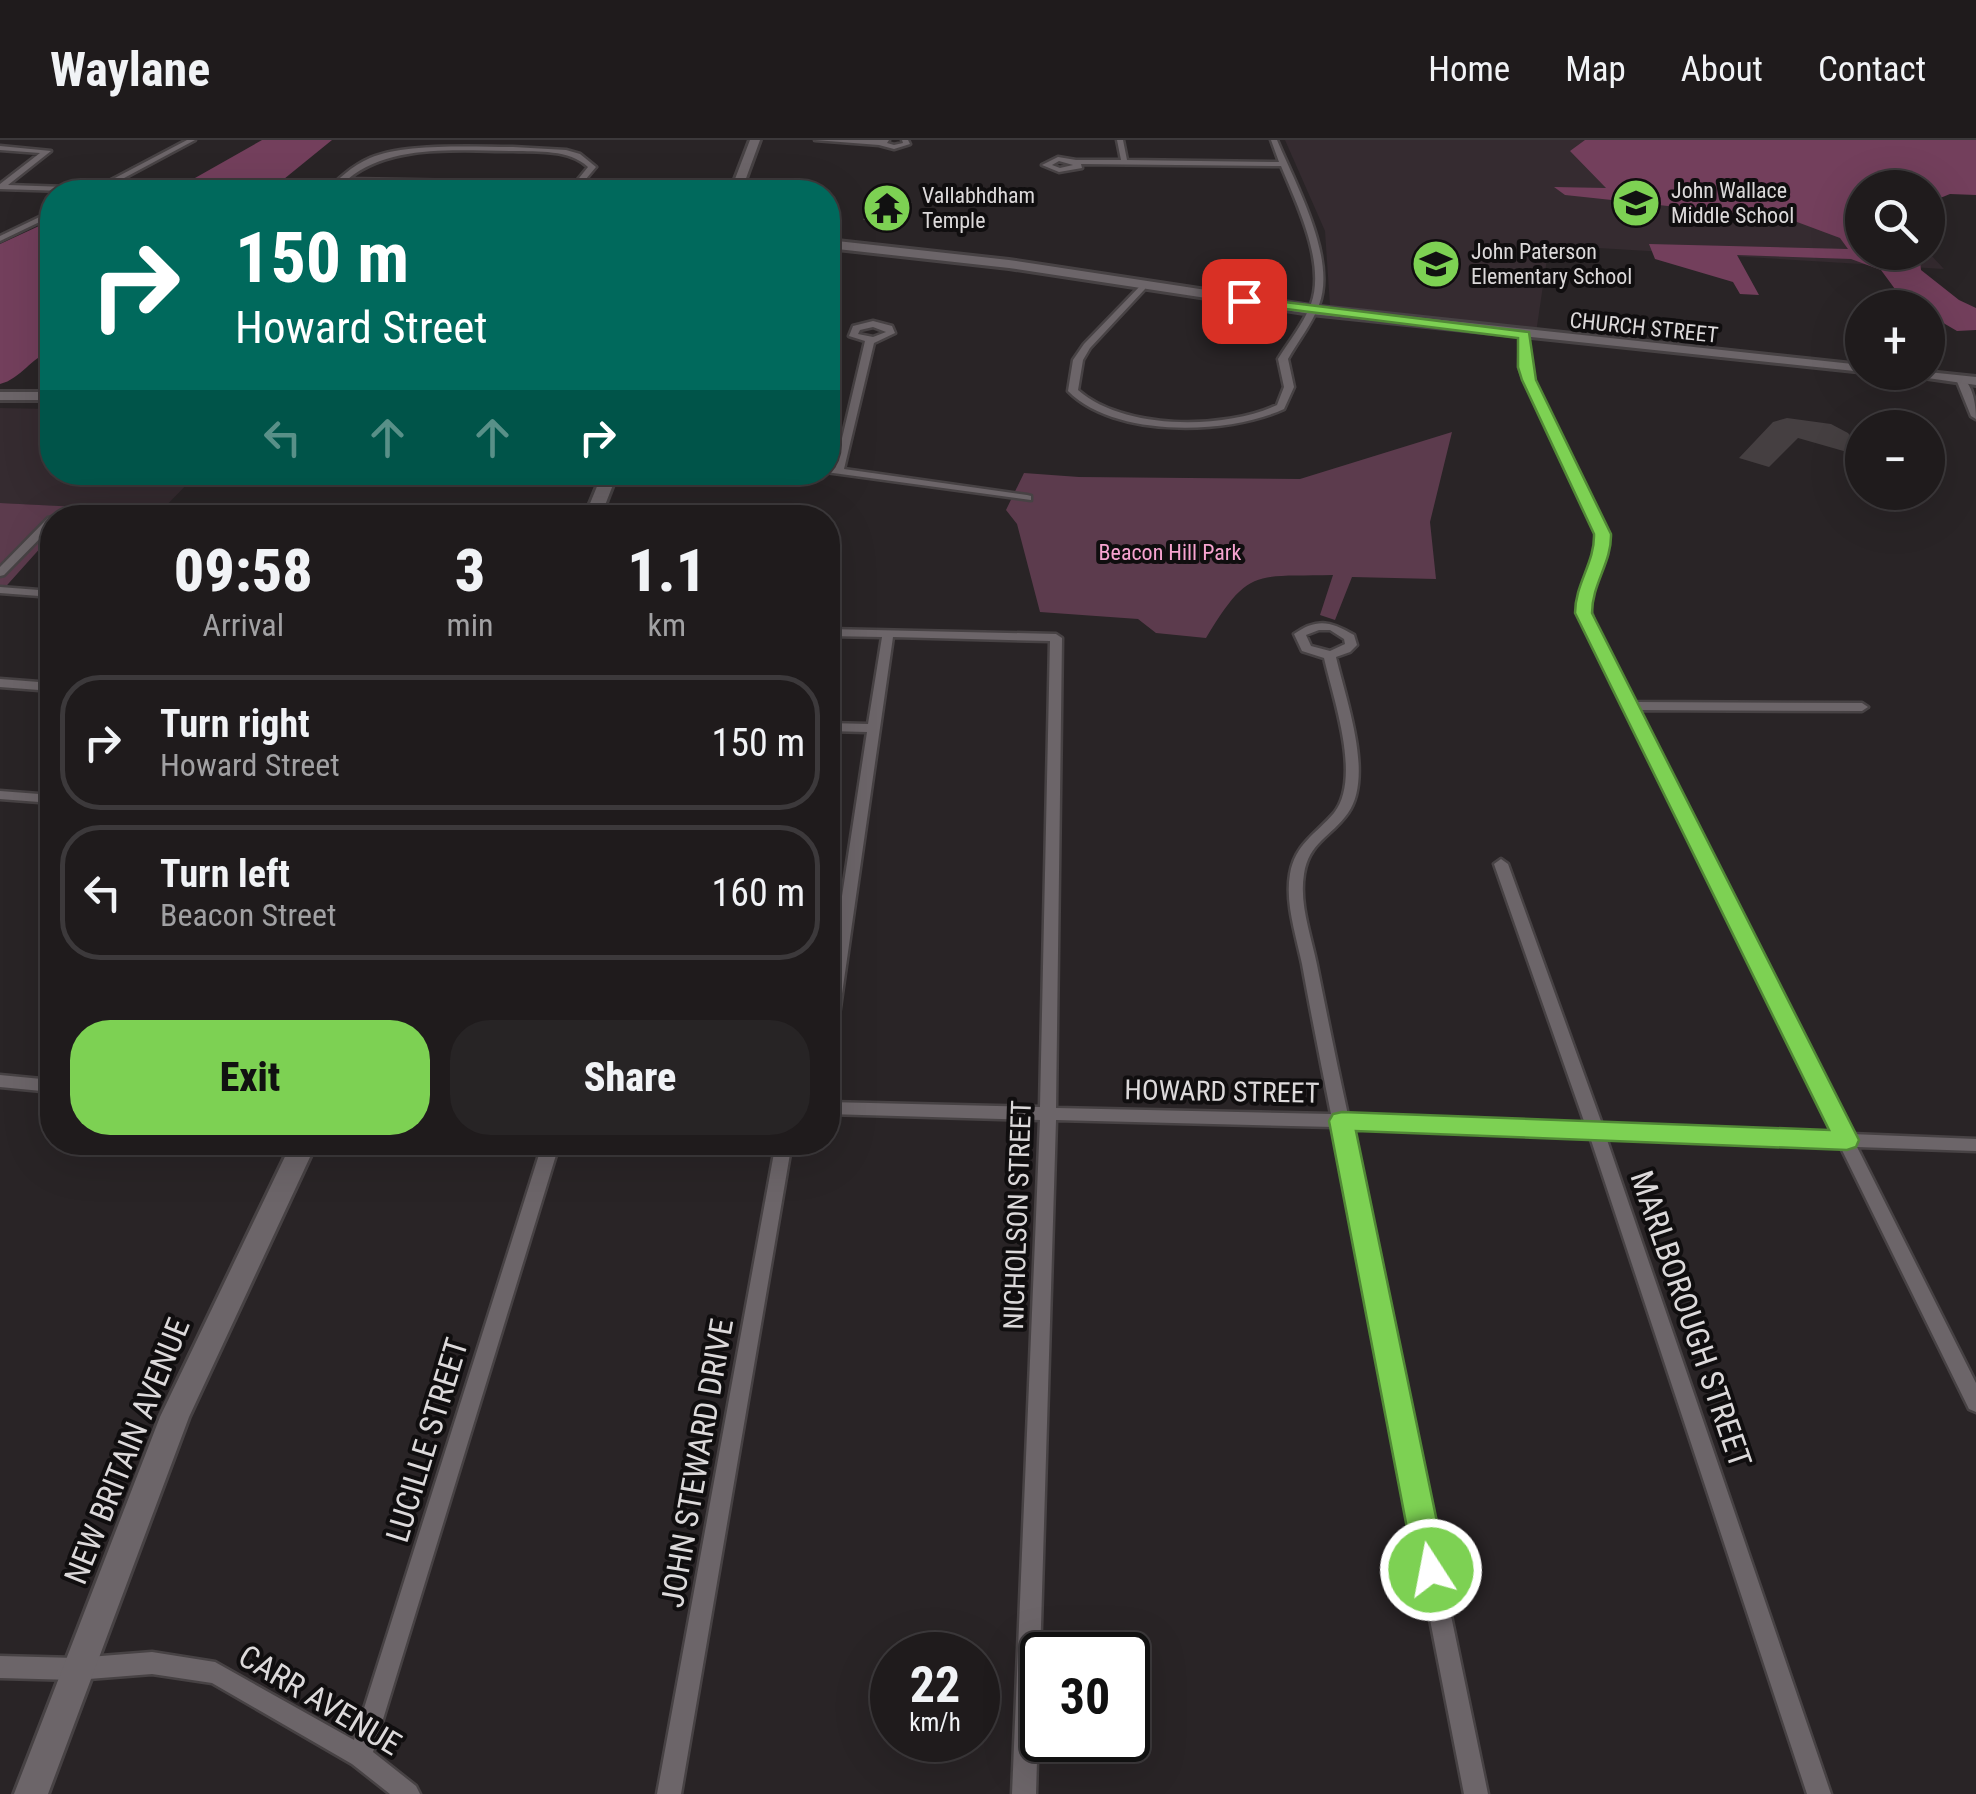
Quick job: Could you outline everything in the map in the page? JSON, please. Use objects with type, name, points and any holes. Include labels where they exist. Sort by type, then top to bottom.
[{"type":"street","points":[[118,180],[192,140]]},
{"type":"street","points":[[739,180],[755,140]]},
{"type":"street","points":[[818,140],[884,141],[898,147],[908,144],[904,140]]},
{"type":"street","points":[[1120,140],[1124,160]]},
{"type":"street","points":[[1142,287],[1087,346],[1073,377],[1073,391],[1086,403],[1128,418],[1233,422],[1272,413],[1281,407],[1289,388],[1283,359],[1317,303],[1317,279],[1310,226],[1274,140]]},
{"type":"street","points":[[0,148],[46,151],[0,188]]},
{"type":"street","points":[[342,180],[360,164],[383,155],[417,151],[555,152],[582,156],[592,167],[581,180]]},
{"type":"street","points":[[1077,162],[1283,164]]},
{"type":"street","points":[[0,188],[40,190]]},
{"type":"street","points":[[0,236],[40,219]]},
{"type":"street","name":"CHURCH STREET","points":[[840,245],[1009,264],[1311,310],[1845,368]]},
{"type":"street","points":[[1524,335],[1524,367],[1529,380],[1602,534],[1603,549],[1584,595],[1584,613],[1976,1403]]},
{"type":"street","points":[[840,446],[870,340]]},
{"type":"street","points":[[1968,380],[1976,416]]},
{"type":"street","points":[[0,396],[40,396]]},
{"type":"street","points":[[840,472],[1026,498]]},
{"type":"street","points":[[1,572],[40,534]]},
{"type":"street","points":[[0,590],[40,593]]},
{"type":"street","points":[[840,632],[888,634],[840,915]]},
{"type":"street","name":"NICHOLSON STREET","points":[[888,634],[1056,638],[1048,1115],[1024,1794]]},
{"type":"street","points":[[1329,654],[1354,776],[1351,798],[1308,842],[1296,865],[1296,894],[1476,1794]]},
{"type":"street","points":[[0,683],[40,686]]},
{"type":"street","points":[[1630,706],[1862,707]]},
{"type":"street","points":[[840,728],[872,728]]},
{"type":"street","points":[[0,795],[40,798]]},
{"type":"street","name":"MARLBOROUGH STREET","points":[[1500,864],[1596,1131],[1820,1794]]},
{"type":"street","points":[[0,1081],[40,1085]]},
{"type":"street","name":"HOWARD STREET","points":[[840,1108],[1342,1121],[1976,1146]]},
{"type":"street","name":"NEW BRITAIN AVENUE","points":[[31,1794],[181,1403],[299,1155]]},
{"type":"street","name":"LUCILLE STREET","points":[[360,1756],[548,1155]]},
{"type":"street","name":"JOHN STEWARD DRIVE","points":[[669,1794],[782,1155]]},
{"type":"street","name":"CARR AVENUE","points":[[0,1667],[76,1669],[152,1662],[214,1673],[360,1756],[408,1794]]},
{"type":"shaded area","points":[[262,140],[332,140],[283,180],[191,180]]},
{"type":"shaded area","name":"John Wallace Middle School","points":[[1285,140],[1941,140],[1892,170],[1845,170],[1845,263],[1549,245],[1536,333],[1336,309],[1330,306],[1325,231]]},
{"type":"shaded area","points":[[1585,140],[1976,140],[1976,195],[1945,196],[1945,170],[1845,170],[1845,245],[1840,238],[1789,219],[1565,195],[1554,187],[1606,188],[1570,151]]},
{"type":"shaded area","points":[[40,226],[40,357],[0,384],[0,244]]},
{"type":"shaded area","points":[[1649,244],[1845,249],[1845,259],[1737,255],[1759,295],[1740,294],[1733,282],[1655,259]]},
{"type":"shaded area","points":[[1881,270],[1921,270],[1959,300],[1976,308],[1976,330],[1957,331],[1945,324],[1945,290],[1896,290]]},
{"type":"shaded area","points":[[0,408],[40,409],[40,485],[186,485],[167,505],[0,503]]},
{"type":"green space","name":"Beacon Hill Park","points":[[1452,432],[1430,522],[1436,579],[1352,577],[1335,620],[1320,615],[1333,575],[1256,581],[1233,598],[1206,638],[1156,633],[1138,619],[1040,612],[1017,524],[1006,510],[1024,473],[1300,479]]},
{"type":"green space","points":[[0,503],[40,505],[40,548],[0,593]]},
{"type":"building","name":"Vallabhdham Temple","points":[[873,200],[912,202],[900,222],[863,220]]},
{"type":"building","points":[[1787,418],[1831,424],[1845,431],[1845,451],[1798,438],[1769,467],[1739,458],[1773,422]]},
{"type":"place","name":"John Wallace Middle School","points":[[1636,203]]},
{"type":"place","name":"Vallabhdham Temple","points":[[887,208]]},
{"type":"place","name":"John Paterson Elementary School","points":[[1436,264]]},
{"type":"route","points":[[1244,301],[1524,335],[1524,367],[1529,380],[1602,534],[1603,549],[1584,595],[1584,613],[1847,1140],[1342,1121],[1431,1570]]}]
